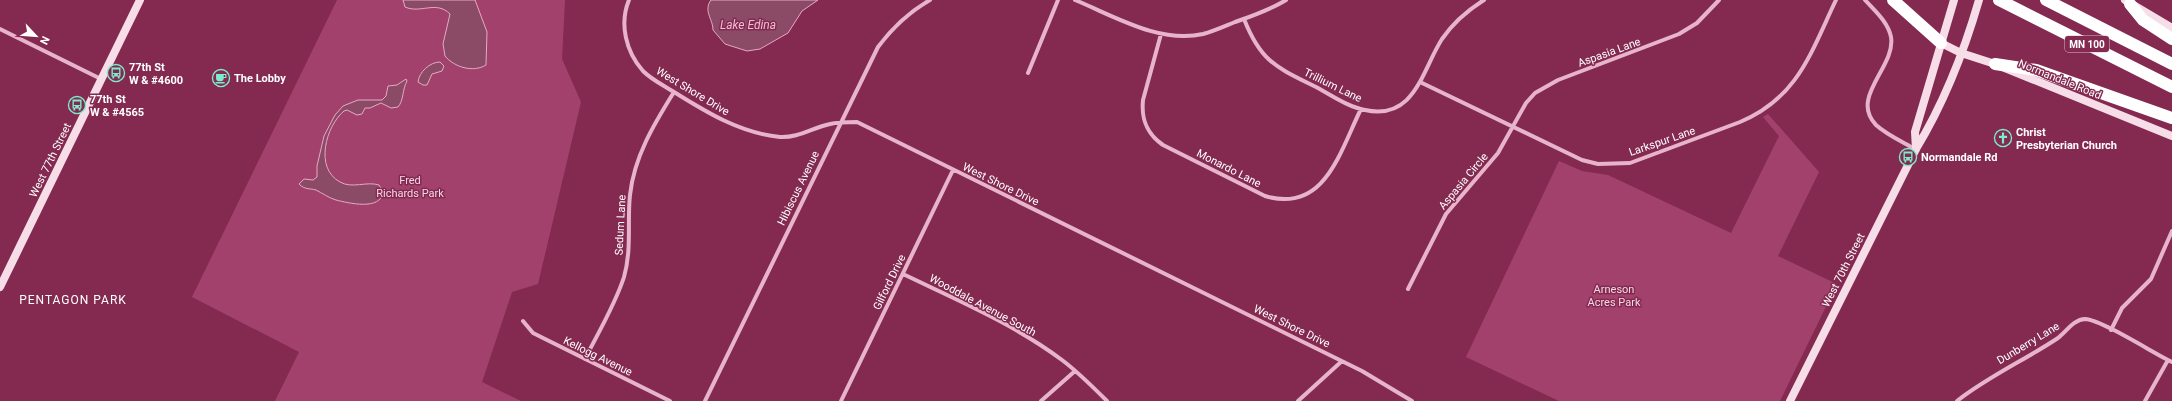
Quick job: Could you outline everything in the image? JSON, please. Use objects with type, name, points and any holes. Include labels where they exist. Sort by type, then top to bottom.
[{"type":"highway","points":[[1893,0],[1941,43]]},
{"type":"highway","name":"MN 100","points":[[2046,0],[2172,64]]},
{"type":"highway","name":"MN 100","points":[[2000,1],[2172,86]]},
{"type":"highway","points":[[2127,2],[2143,20],[2172,39]]},
{"type":"highway","points":[[1995,64],[2036,70],[2172,118]]},
{"type":"street","name":"West 77th Street","points":[[0,287],[140,0]]},
{"type":"street","name":"West Shore Drive","points":[[628,0],[624,19],[628,47],[644,71],[674,92],[718,118],[742,128],[780,137],[806,133],[818,128],[840,123],[857,122],[1386,383],[1412,401]]},
{"type":"street","name":"Hibiscus Avenue","points":[[705,401],[878,47],[891,30],[906,16],[930,0]]},
{"type":"street","points":[[1028,74],[1058,0]]},
{"type":"street","points":[[1075,0],[1161,34],[1188,36],[1204,34],[1244,19],[1286,0]]},
{"type":"street","name":"Trillium Lane","points":[[1244,19],[1255,44],[1269,62],[1282,70],[1361,109],[1375,112],[1397,107],[1407,101],[1420,82],[1443,38],[1456,22],[1484,0]]},
{"type":"street","name":"Aspasia Lane","points":[[1513,127],[1526,103],[1546,86],[1679,34],[1697,23],[1719,0]]},
{"type":"street","name":"Larkspur Lane","points":[[1420,82],[1582,160],[1598,164],[1614,165],[1646,158],[1740,122],[1770,106],[1795,81],[1836,0]]},
{"type":"street","points":[[1865,0],[1884,21],[1891,38],[1891,48],[1888,57],[1870,92],[1868,100],[1870,113],[1876,124],[1882,130],[1916,149]]},
{"type":"street","name":"West 70th Street","points":[[1916,149],[1915,132],[1954,0]]},
{"type":"street","name":"West 70th Street","points":[[1790,401],[1916,149],[1934,119],[1957,68],[1979,0]]},
{"type":"street","points":[[2127,2],[2172,28]]},
{"type":"street","points":[[0,29],[102,79]]},
{"type":"street","name":"Monardo Lane","points":[[1161,34],[1143,100],[1143,116],[1148,130],[1155,139],[1163,145],[1265,196],[1277,200],[1302,197],[1323,183],[1330,173],[1361,109]]},
{"type":"street","name":"Normandale Road","points":[[1941,43],[1961,53],[1995,64],[2172,136]]},
{"type":"street","name":"Sedum Lane","points":[[585,360],[617,294],[624,276],[629,255],[630,194],[638,164],[654,123],[674,92]]},
{"type":"street","name":"Aspasia Circle","points":[[1408,289],[1446,214],[1498,153],[1513,127]]},
{"type":"street","name":"Gilford Drive","points":[[841,401],[954,170]]},
{"type":"street","points":[[2111,330],[2122,308],[2151,280],[2172,231]]},
{"type":"street","name":"Wooddale Avenue South","points":[[903,274],[998,320],[1031,339],[1075,371],[1107,401]]},
{"type":"street","name":"Dunberry Lane","points":[[1957,401],[2002,370],[2058,337],[2078,320],[2086,319],[2111,330],[2170,361]]},
{"type":"street","name":"Kellogg Avenue","points":[[523,321],[533,333],[670,401]]},
{"type":"street","points":[[1298,401],[1342,361]]},
{"type":"street","points":[[2145,401],[2170,361]]},
{"type":"street","points":[[1041,401],[1075,371]]},
{"type":"green space","name":"Fred Richards Park","points":[[337,0],[565,0],[562,59],[581,102],[538,284],[512,292],[482,382],[521,401],[275,401],[299,352],[192,297]]},
{"type":"green space","name":"Arneson Acres Park","points":[[1768,114],[1819,172],[1778,256],[1837,284],[1780,401],[1559,401],[1466,357],[1559,161],[1582,171],[1608,175],[1731,233],[1779,136],[1763,117]]},
{"type":"water","points":[[403,0],[475,0],[487,32],[486,65],[475,69],[470,69],[458,66],[449,60],[445,56],[443,44],[450,14],[445,10],[434,7],[411,9],[405,7]]},
{"type":"water","name":"Lake Edina","points":[[711,0],[818,0],[802,11],[788,33],[760,49],[747,51],[725,44],[713,30],[708,11]]},
{"type":"water","points":[[436,62],[440,62],[444,66],[442,71],[432,74],[427,85],[423,85],[418,82],[420,75],[426,68]]},
{"type":"water","points":[[406,79],[407,81],[398,107],[391,108],[381,103],[370,108],[365,108],[362,114],[357,115],[347,110],[344,111],[332,126],[328,136],[325,157],[327,167],[332,176],[340,182],[349,185],[379,185],[383,192],[381,198],[370,204],[348,203],[333,199],[316,190],[305,188],[299,184],[304,179],[313,180],[317,177],[317,166],[324,136],[335,115],[343,106],[358,100],[382,100],[386,96],[388,86],[397,85]]},
{"type":"place","name":"77th St W & #4600","points":[[116,73]]},
{"type":"place","name":"The Lobby","points":[[221,78]]},
{"type":"place","name":"77th St W & #4565","points":[[77,105]]},
{"type":"place","name":"Christ Presbyterian Church","points":[[2003,138]]},
{"type":"place","name":"Normandale Rd","points":[[1908,157]]},
{"type":"district","name":"PENTAGON PARK","points":[[73,300]]}]
